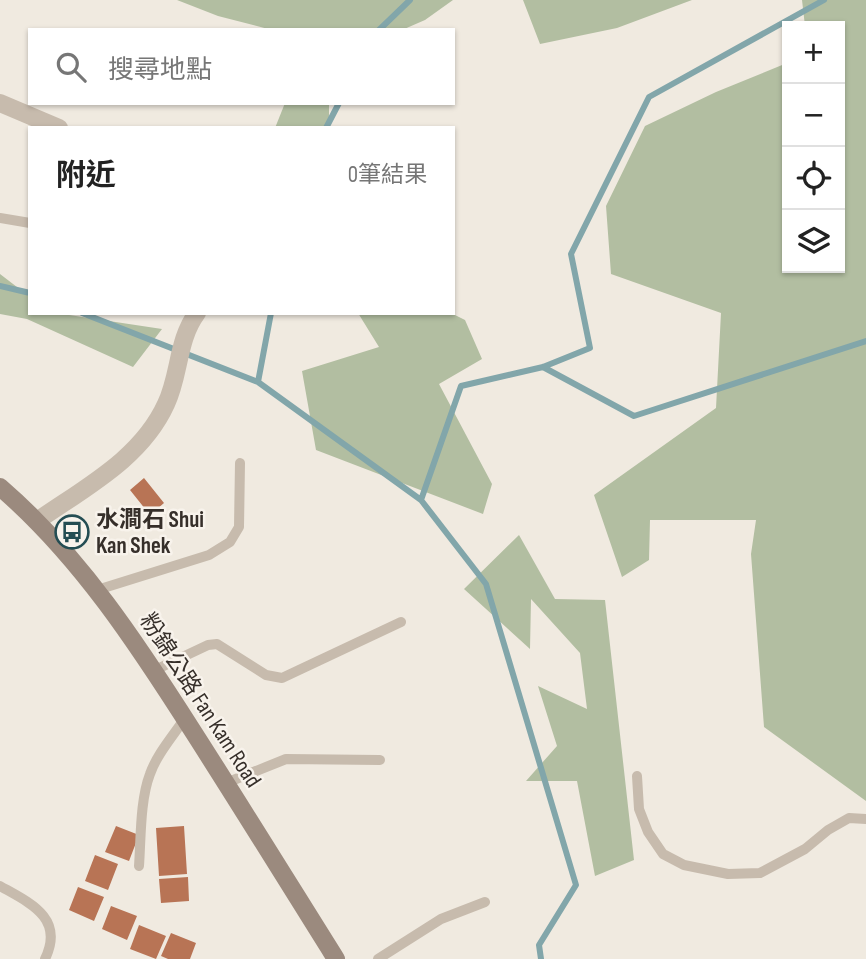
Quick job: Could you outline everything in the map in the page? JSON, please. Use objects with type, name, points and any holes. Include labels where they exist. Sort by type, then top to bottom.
[{"type":"main road","name":"粉錦公路 Fan Kam Road","points":[[0,488],[37,521],[97,590],[155,670],[336,959]]},
{"type":"street","points":[[0,103],[54,126]]},
{"type":"street","points":[[37,521],[140,446],[168,402],[185,336],[196,315]]},
{"type":"lane","points":[[0,218],[28,223]]},
{"type":"lane","points":[[97,590],[209,555],[230,542],[239,527],[240,463]]},
{"type":"lane","points":[[155,670],[208,645],[217,644],[266,675],[282,678],[401,622]]},
{"type":"lane","points":[[139,866],[145,791],[150,774],[185,718]]},
{"type":"lane","points":[[226,783],[286,760],[380,760]]},
{"type":"lane","points":[[637,776],[639,809],[648,832],[663,854],[684,864],[728,874],[760,873],[805,849],[828,830],[849,818],[866,819]]},
{"type":"lane","points":[[0,886],[43,914],[52,936],[45,959]]},
{"type":"lane","points":[[378,959],[441,919],[485,902]]},
{"type":"green space","points":[[177,0],[453,0],[425,20],[407,28],[264,28],[218,16]]},
{"type":"green space","points":[[523,0],[692,0],[617,28],[540,44]]},
{"type":"green space","points":[[802,0],[866,0],[866,801],[764,727],[751,554],[756,520],[650,520],[649,560],[622,577],[594,495],[716,408],[721,313],[611,274],[606,206],[645,126],[716,92],[782,65],[782,273],[845,273],[845,21],[804,21]]},
{"type":"green space","points":[[284,105],[329,105],[329,126],[276,126]]},
{"type":"green space","points":[[0,274],[28,295],[28,315],[69,315],[162,329],[133,367],[27,319],[0,314]]},
{"type":"green space","points":[[359,315],[455,315],[465,320],[482,359],[439,384],[492,484],[483,514],[316,450],[302,371],[379,347]]},
{"type":"green space","points":[[519,535],[555,599],[605,600],[634,860],[595,876],[577,781],[526,781],[557,746],[538,686],[587,709],[580,653],[531,599],[530,649],[464,589]]},
{"type":"building","points":[[144,478],[164,503],[150,515],[130,490]]},
{"type":"building","points":[[116,826],[139,835],[129,861],[105,852]]},
{"type":"building","points":[[184,826],[187,874],[159,876],[156,828]]},
{"type":"building","points":[[95,855],[118,864],[108,890],[85,881]]},
{"type":"building","points":[[188,877],[189,901],[161,903],[159,879]]},
{"type":"building","points":[[78,887],[104,897],[94,921],[69,910]]},
{"type":"building","points":[[111,906],[137,916],[127,940],[102,929]]},
{"type":"building","points":[[139,925],[166,936],[156,959],[130,949]]},
{"type":"building","points":[[171,933],[196,943],[190,959],[168,959],[161,956]]},
{"type":"waterway","points":[[381,28],[410,0]]},
{"type":"waterway","points":[[541,959],[539,945],[576,885],[486,584],[421,500],[461,386],[543,367],[590,348],[571,254],[649,97],[824,0]]},
{"type":"waterway","points":[[327,126],[338,105]]},
{"type":"waterway","points":[[0,286],[28,293]]},
{"type":"waterway","points":[[87,315],[258,382]]},
{"type":"waterway","points":[[271,315],[258,382],[421,500]]},
{"type":"waterway","points":[[543,367],[634,416],[866,341]]},
{"type":"place","name":"水澗石 Shui Kan Shek","points":[[72,532]]}]
